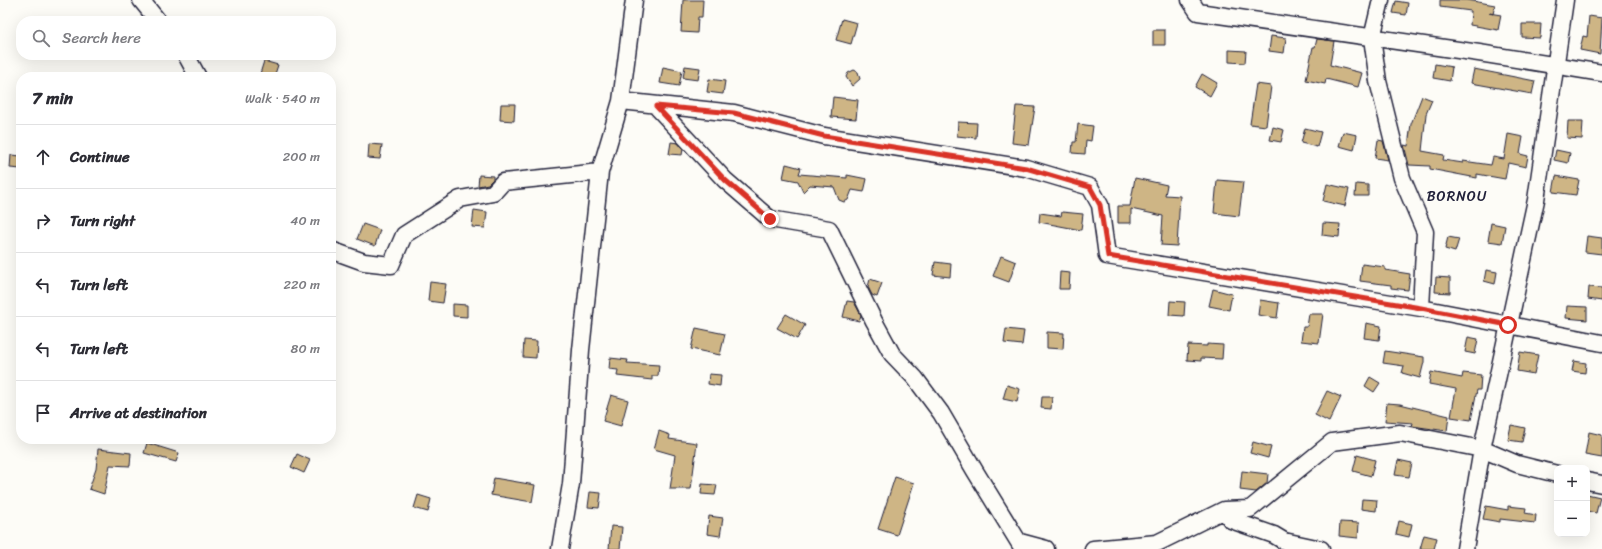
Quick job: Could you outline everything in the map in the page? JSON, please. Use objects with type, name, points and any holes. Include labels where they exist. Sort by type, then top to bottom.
[{"type":"street","points":[[141,0],[154,16]]},
{"type":"street","points":[[560,549],[571,484],[581,350],[600,172],[621,101],[634,0]]},
{"type":"street","points":[[1190,0],[1198,12],[1479,53],[1602,73]]},
{"type":"street","points":[[1381,0],[1372,38],[1378,81],[1402,178],[1425,232],[1421,308]]},
{"type":"street","points":[[1465,549],[1482,449],[1536,200],[1564,1]]},
{"type":"street","points":[[189,60],[195,72]]},
{"type":"street","points":[[621,101],[656,106],[734,113],[824,136],[1026,168],[1090,187],[1100,205],[1108,256],[1421,308],[1602,343]]},
{"type":"street","points":[[656,106],[725,180],[770,219],[829,229],[874,321],[892,354],[914,378],[941,413],[975,472],[1022,546],[1046,549]]},
{"type":"street","points":[[336,252],[364,262],[391,265],[404,235],[460,200],[493,193],[503,182],[600,172]]},
{"type":"street","points":[[1093,549],[1157,543],[1224,510],[1250,509],[1332,442],[1400,433],[1482,449],[1517,464],[1554,473]]},
{"type":"street","points":[[1590,482],[1602,484]]},
{"type":"street","points":[[1224,510],[1231,520],[1274,535],[1284,541],[1321,549]]},
{"type":"building","points":[[683,0],[703,0],[702,17],[698,17],[697,33],[681,32]]},
{"type":"building","points":[[1440,0],[1467,0],[1495,5],[1493,14],[1501,15],[1498,30],[1470,25],[1471,11],[1440,7]]},
{"type":"building","points":[[1396,1],[1408,3],[1406,15],[1393,13]]},
{"type":"building","points":[[1589,16],[1602,18],[1600,54],[1580,50],[1583,36],[1587,37]]},
{"type":"building","points":[[842,19],[857,23],[851,44],[836,40]]},
{"type":"building","points":[[1522,24],[1541,24],[1540,38],[1522,37]]},
{"type":"building","points":[[1153,30],[1165,30],[1165,45],[1153,45]]},
{"type":"building","points":[[1271,36],[1286,38],[1284,53],[1269,51]]},
{"type":"building","points":[[1317,39],[1334,41],[1330,65],[1362,73],[1358,87],[1326,79],[1325,84],[1306,80],[1313,47],[1315,47]]},
{"type":"building","points":[[1229,50],[1246,51],[1245,63],[1229,62]]},
{"type":"building","points":[[264,61],[278,65],[276,72],[261,72]]},
{"type":"building","points":[[1435,64],[1452,67],[1450,81],[1433,78]]},
{"type":"building","points":[[685,66],[700,68],[698,80],[683,78]]},
{"type":"building","points":[[663,67],[682,71],[679,86],[660,83]]},
{"type":"building","points":[[1474,69],[1535,81],[1532,94],[1471,83]]},
{"type":"building","points":[[854,70],[858,72],[860,79],[852,86],[846,77],[848,73]]},
{"type":"building","points":[[1202,74],[1217,83],[1210,96],[1195,87]]},
{"type":"building","points":[[709,79],[725,81],[723,94],[707,92]]},
{"type":"building","points":[[1256,84],[1271,86],[1266,126],[1250,124]]},
{"type":"building","points":[[1422,96],[1432,100],[1426,114],[1422,151],[1444,155],[1443,160],[1491,165],[1493,157],[1504,159],[1508,134],[1523,137],[1520,154],[1528,156],[1526,167],[1508,163],[1505,179],[1477,174],[1477,178],[1430,169],[1430,166],[1409,165],[1404,145],[1408,146],[1411,124]]},
{"type":"building","points":[[833,97],[858,100],[856,119],[831,117]]},
{"type":"building","points":[[501,104],[515,104],[514,121],[500,120]]},
{"type":"building","points":[[1016,106],[1035,107],[1029,145],[1012,143]]},
{"type":"building","points":[[1568,121],[1583,121],[1582,139],[1567,138]]},
{"type":"building","points":[[958,122],[977,123],[976,138],[957,136]]},
{"type":"building","points":[[1078,124],[1093,126],[1091,141],[1086,140],[1085,154],[1072,153],[1073,142],[1076,142]]},
{"type":"building","points":[[1273,127],[1284,130],[1281,142],[1270,140]]},
{"type":"building","points":[[1305,128],[1321,132],[1317,147],[1301,143]]},
{"type":"building","points":[[1343,132],[1357,135],[1354,150],[1339,146]]},
{"type":"building","points":[[1378,140],[1383,141],[1388,160],[1375,158]]},
{"type":"building","points":[[671,142],[678,143],[683,149],[682,155],[669,154]]},
{"type":"building","points":[[369,144],[382,145],[380,159],[368,158]]},
{"type":"building","points":[[1556,150],[1570,153],[1568,163],[1554,160]]},
{"type":"building","points":[[11,155],[16,156],[16,169],[10,168]]},
{"type":"building","points":[[786,164],[801,168],[799,174],[847,178],[847,175],[867,179],[864,192],[852,190],[848,200],[844,202],[839,200],[834,187],[810,185],[803,192],[798,181],[783,178]]},
{"type":"building","points":[[479,175],[493,176],[493,179],[488,184],[478,186]]},
{"type":"building","points":[[1556,176],[1579,180],[1576,195],[1553,192]]},
{"type":"building","points":[[1135,178],[1167,185],[1165,195],[1180,196],[1177,246],[1161,245],[1163,216],[1131,209],[1131,223],[1118,223],[1118,206],[1130,206]]},
{"type":"building","points":[[1217,180],[1243,182],[1239,216],[1214,213]]},
{"type":"building","points":[[1327,184],[1349,189],[1345,206],[1323,201]]},
{"type":"building","points":[[1356,184],[1368,185],[1368,196],[1355,196]]},
{"type":"building","points":[[474,210],[487,212],[485,228],[472,227]]},
{"type":"building","points":[[1062,212],[1083,214],[1081,230],[1039,222],[1040,213],[1061,216]]},
{"type":"building","points":[[1323,223],[1340,224],[1339,237],[1322,235]]},
{"type":"building","points":[[1491,223],[1505,226],[1502,243],[1488,241]]},
{"type":"building","points":[[363,224],[380,230],[375,246],[357,239]]},
{"type":"building","points":[[1587,236],[1602,238],[1602,254],[1585,252]]},
{"type":"building","points":[[1448,237],[1459,239],[1455,252],[1445,249]]},
{"type":"building","points":[[1001,256],[1016,262],[1009,282],[993,276]]},
{"type":"building","points":[[935,262],[951,264],[950,277],[933,275]]},
{"type":"building","points":[[1362,264],[1385,267],[1385,270],[1410,274],[1408,290],[1391,288],[1391,285],[1360,281]]},
{"type":"building","points":[[1486,270],[1497,272],[1495,284],[1484,281]]},
{"type":"building","points":[[1060,272],[1070,273],[1069,289],[1059,289]]},
{"type":"building","points":[[1436,277],[1450,278],[1450,293],[1435,292]]},
{"type":"building","points":[[870,279],[882,283],[877,297],[872,295],[868,287]]},
{"type":"building","points":[[430,282],[446,284],[443,303],[428,301]]},
{"type":"building","points":[[1589,287],[1602,288],[1602,301],[1588,299]]},
{"type":"building","points":[[1213,289],[1232,294],[1229,310],[1209,306]]},
{"type":"building","points":[[1260,300],[1279,303],[1277,318],[1258,315]]},
{"type":"building","points":[[847,301],[854,302],[861,315],[859,321],[843,317]]},
{"type":"building","points":[[1170,301],[1185,302],[1184,316],[1169,315]]},
{"type":"building","points":[[453,304],[467,305],[467,317],[453,316]]},
{"type":"building","points":[[1567,306],[1587,307],[1587,320],[1566,318]]},
{"type":"building","points":[[786,314],[805,325],[797,339],[777,328]]},
{"type":"building","points":[[1309,314],[1323,314],[1319,343],[1301,341],[1303,327],[1307,327]]},
{"type":"building","points":[[1366,323],[1381,326],[1379,340],[1364,338]]},
{"type":"building","points":[[696,328],[725,334],[720,355],[691,349]]},
{"type":"building","points":[[1006,329],[1024,331],[1022,345],[1004,343]]},
{"type":"building","points":[[1047,332],[1064,333],[1063,349],[1047,348]]},
{"type":"building","points":[[1468,337],[1478,339],[1475,354],[1465,352]]},
{"type":"building","points":[[524,340],[537,341],[536,358],[523,357]]},
{"type":"building","points":[[1207,344],[1223,345],[1222,359],[1201,358],[1201,361],[1187,360],[1188,345],[1207,346]]},
{"type":"building","points":[[1385,351],[1424,357],[1420,378],[1402,373],[1404,366],[1383,363]]},
{"type":"building","points":[[1520,352],[1538,355],[1534,374],[1517,371]]},
{"type":"building","points":[[610,358],[628,360],[627,363],[659,365],[658,376],[652,376],[652,380],[617,376],[618,370],[609,369]]},
{"type":"building","points":[[1574,361],[1586,363],[1585,373],[1572,371]]},
{"type":"building","points":[[1431,372],[1462,378],[1463,373],[1481,375],[1480,390],[1477,390],[1471,420],[1451,417],[1456,389],[1429,384]]},
{"type":"building","points":[[709,374],[721,375],[720,386],[708,384]]},
{"type":"building","points":[[1370,377],[1380,383],[1374,392],[1365,386]]},
{"type":"building","points":[[1007,385],[1020,389],[1017,402],[1003,399]]},
{"type":"building","points":[[1327,391],[1341,397],[1329,422],[1315,415]]},
{"type":"building","points":[[611,395],[628,400],[621,426],[603,421]]},
{"type":"building","points":[[1042,397],[1052,397],[1051,409],[1041,408]]},
{"type":"building","points":[[1387,403],[1400,404],[1449,416],[1447,431],[1412,426],[1413,423],[1385,421]]},
{"type":"building","points":[[1511,425],[1525,428],[1522,442],[1508,440]]},
{"type":"building","points":[[659,431],[670,435],[669,439],[697,443],[691,489],[670,489],[675,455],[654,449]]},
{"type":"building","points":[[1589,432],[1602,435],[1602,458],[1585,455]]},
{"type":"building","points":[[1253,442],[1271,447],[1268,458],[1250,453]]},
{"type":"building","points":[[147,444],[150,444],[179,453],[176,462],[144,453]]},
{"type":"building","points":[[98,449],[131,453],[130,466],[110,465],[104,494],[89,489],[96,469]]},
{"type":"building","points":[[297,454],[310,460],[304,473],[291,467]]},
{"type":"building","points":[[1357,455],[1375,460],[1371,476],[1353,471]]},
{"type":"building","points":[[1398,460],[1412,463],[1409,477],[1395,475]]},
{"type":"building","points":[[1242,471],[1268,474],[1267,483],[1256,492],[1240,490]]},
{"type":"building","points":[[895,477],[914,483],[897,535],[878,529]]},
{"type":"building","points":[[494,478],[535,485],[532,502],[491,495]]},
{"type":"building","points":[[702,484],[717,485],[715,495],[701,494]]},
{"type":"building","points":[[590,492],[601,493],[599,508],[588,507]]},
{"type":"building","points":[[418,495],[431,499],[428,512],[414,508]]},
{"type":"building","points":[[1590,495],[1600,497],[1596,513],[1590,512]]},
{"type":"building","points":[[1362,499],[1377,500],[1376,511],[1361,509]]},
{"type":"building","points":[[1486,506],[1508,510],[1508,506],[1526,508],[1525,513],[1536,515],[1535,523],[1500,519],[1500,522],[1483,519]]},
{"type":"building","points":[[709,516],[723,518],[720,536],[707,534]]},
{"type":"building","points":[[1399,521],[1412,524],[1409,537],[1396,534]]},
{"type":"building","points":[[1340,522],[1359,523],[1358,538],[1339,536]]},
{"type":"building","points":[[611,526],[622,527],[620,549],[609,549]]},
{"type":"building","points":[[1424,535],[1437,538],[1434,549],[1420,549]]},
{"type":"district","name":"BORNOU","points":[[1457,196]]},
{"type":"route","points":[[770,219],[725,180],[656,106],[734,113],[824,136],[1026,168],[1090,187],[1100,205],[1108,256],[1421,308],[1508,325]]}]
